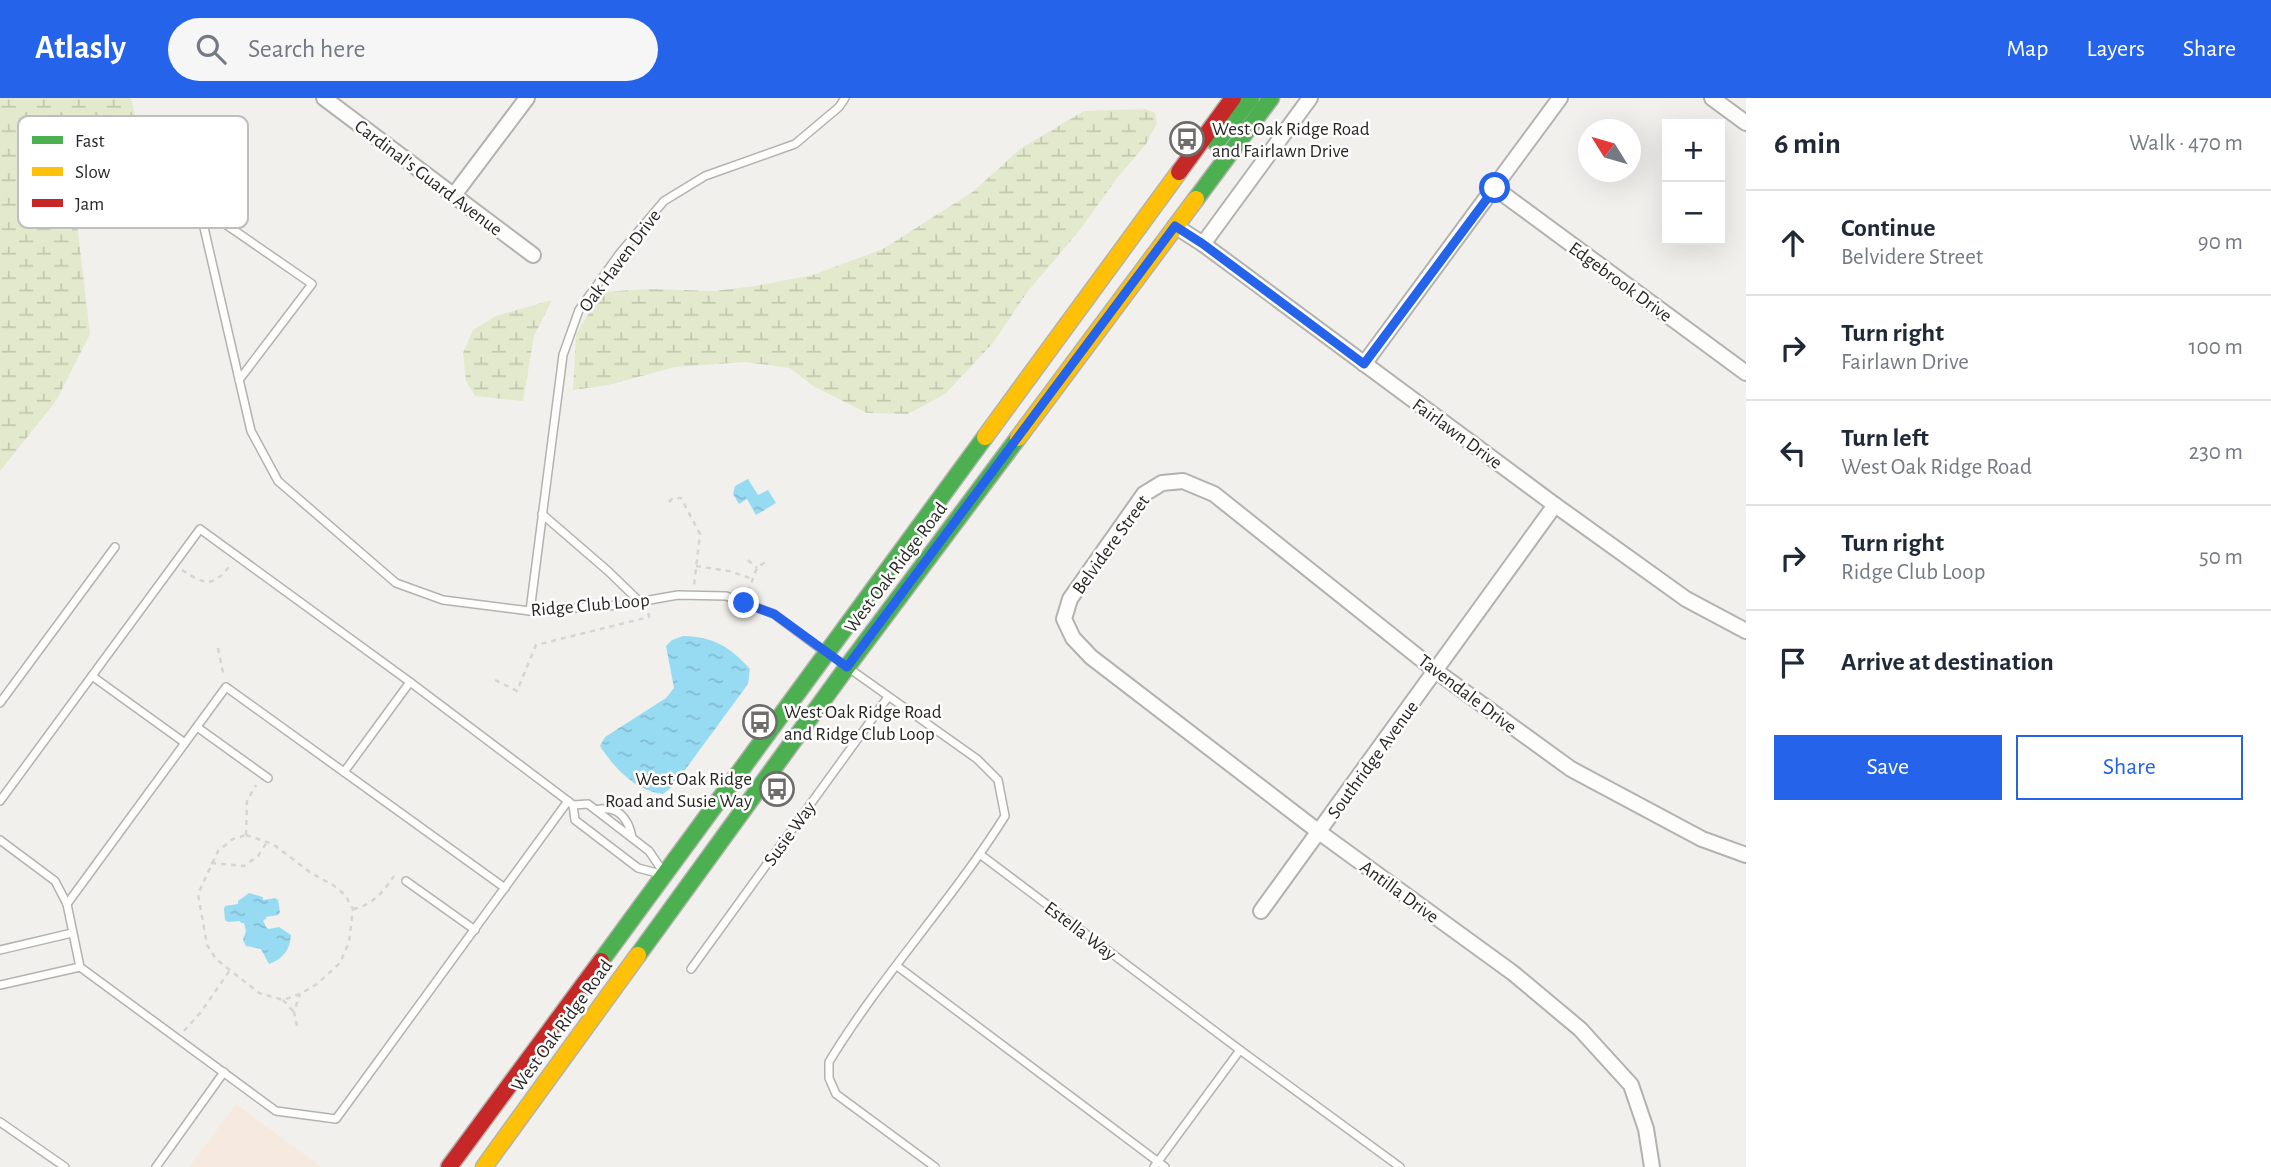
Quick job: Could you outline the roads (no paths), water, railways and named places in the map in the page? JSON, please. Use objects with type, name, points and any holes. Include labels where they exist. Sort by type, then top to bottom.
[{"type":"street","name":"Cardinal's Guard Avenue","points":[[324,98],[533,255]]},
{"type":"street","points":[[454,195],[527,98]]},
{"type":"street","name":"West Oak Ridge Road","points":[[449,1167],[1233,98]]},
{"type":"street","points":[[1175,226],[1164,218],[1164,213],[1251,98]]},
{"type":"street","name":"West Oak Ridge Road","points":[[484,1167],[847,667],[1270,98]]},
{"type":"street","points":[[1203,244],[1310,98]]},
{"type":"street","points":[[1364,364],[1560,98]]},
{"type":"street","points":[[1712,98],[1746,122]]},
{"type":"street","name":"Edgebrook Drive","points":[[1495,188],[1746,373]]},
{"type":"street","name":"Fairlawn Drive","points":[[1175,226],[1686,599],[1746,631]]},
{"type":"street","name":"Belvidere Street","points":[[1091,657],[1073,638],[1064,619],[1070,598],[1144,494],[1162,483],[1183,481],[1214,494]]},
{"type":"street","name":"Tavendale Drive","points":[[1214,494],[1436,671],[1571,769],[1702,839],[1746,855]]},
{"type":"street","name":"Southridge Avenue","points":[[1261,911],[1555,505]]},
{"type":"street","points":[[827,653],[847,667]]},
{"type":"street","name":"Antilla Drive","points":[[1091,657],[1319,832],[1513,973],[1580,1029],[1631,1085],[1646,1129],[1652,1167]]},
{"type":"lane","name":"Oak Haven Drive","points":[[530,611],[563,355],[579,310],[620,253],[664,201],[705,176],[794,144],[839,107],[845,98]]},
{"type":"lane","name":"Ridge Club Loop","points":[[204,228],[251,431],[278,481],[396,583],[443,600],[530,611],[621,605],[678,595],[726,596],[774,614],[827,653]]},
{"type":"lane","name":"Ridge Club Loop","points":[[231,228],[312,284],[239,380]]},
{"type":"lane","points":[[542,514],[643,601]]},
{"type":"lane","points":[[0,801],[200,528],[570,803],[588,804],[649,851],[665,875]]},
{"type":"lane","points":[[0,703],[115,547]]},
{"type":"lane","points":[[847,667],[977,759],[998,780],[1005,816],[981,855],[829,1062],[829,1077],[836,1094],[935,1167]]},
{"type":"lane","points":[[92,676],[185,743]]},
{"type":"lane","points":[[344,772],[410,682]]},
{"type":"lane","points":[[67,904],[226,687],[505,888]]},
{"type":"lane","name":"Susie Way","points":[[691,970],[888,697]]},
{"type":"lane","points":[[197,727],[266,776]]},
{"type":"lane","points":[[570,803],[575,820],[638,868],[665,875]]},
{"type":"lane","points":[[0,840],[55,881],[67,904],[80,967],[276,1111],[336,1119],[570,803]]},
{"type":"lane","points":[[596,810],[604,808],[624,816],[629,823],[632,837]]},
{"type":"lane","name":"Estella Way","points":[[981,855],[1400,1167]]},
{"type":"lane","points":[[407,881],[475,930]]},
{"type":"lane","points":[[0,950],[72,933]]},
{"type":"lane","points":[[897,966],[1156,1164],[1166,1167]]},
{"type":"lane","points":[[0,985],[80,967]]},
{"type":"lane","points":[[1156,1164],[1240,1050]]},
{"type":"lane","points":[[156,1167],[224,1072]]},
{"type":"lane","points":[[0,1122],[65,1167]]},
{"type":"water","points":[[748,479],[758,495],[768,490],[776,503],[756,515],[747,499],[739,504],[733,494],[735,486]]},
{"type":"water","points":[[683,636],[704,638],[720,644],[750,669],[748,684],[674,785],[663,794],[644,788],[627,777],[600,746],[605,737],[666,698],[674,688],[666,646],[672,640]]},
{"type":"water","points":[[249,893],[263,897],[263,900],[278,900],[278,915],[263,920],[269,929],[279,927],[291,935],[285,953],[269,964],[261,949],[246,946],[243,940],[246,931],[244,923],[225,920],[225,906],[238,904],[238,901]]},
{"type":"place","name":"West Oak Ridge Road and Fairlawn Drive","points":[[1187,139]]},
{"type":"place","name":"West Oak Ridge Road and Ridge Club Loop","points":[[760,722]]},
{"type":"place","name":"West Oak Ridge Road and Susie Way","points":[[777,789]]}]
